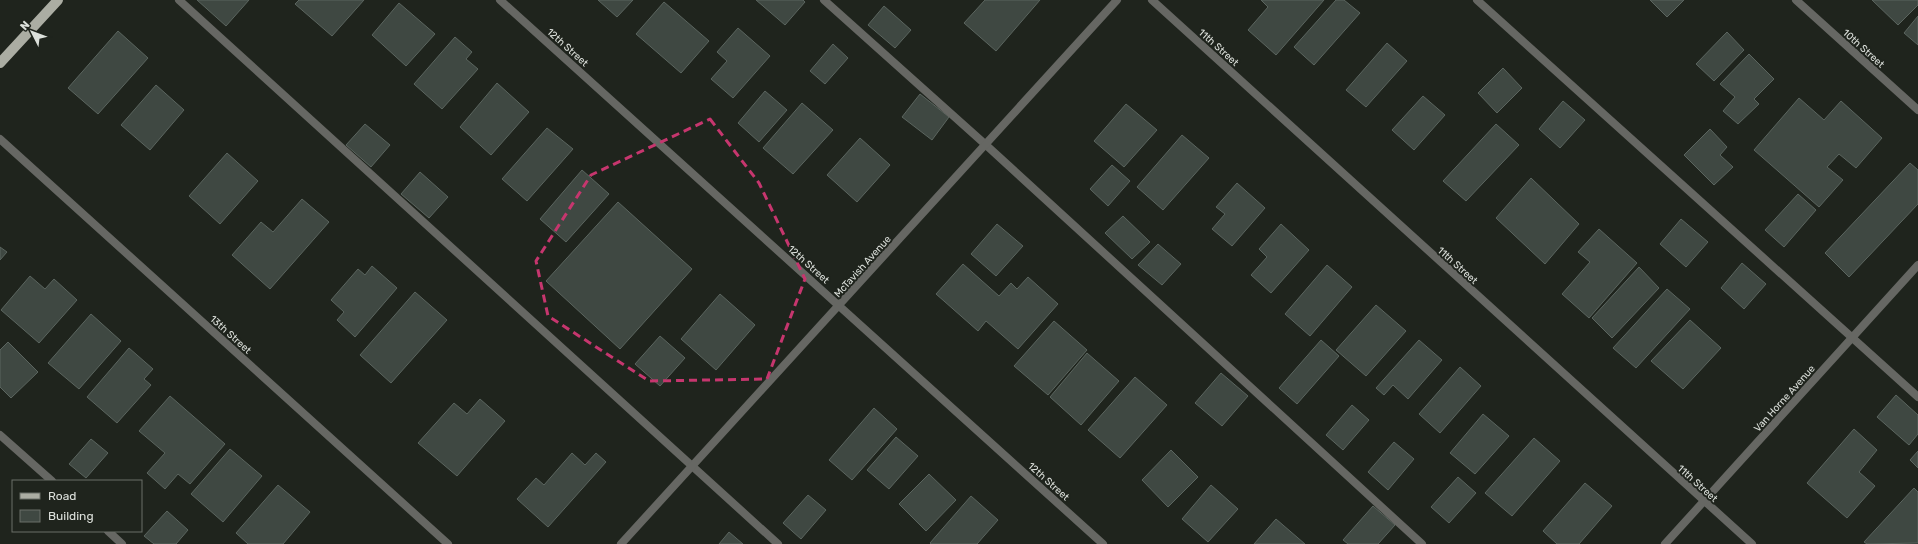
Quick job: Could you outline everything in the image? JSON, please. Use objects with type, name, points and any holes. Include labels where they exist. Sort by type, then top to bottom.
[{"type":"main road","points":[[0,63],[58,0]]},
{"type":"street","points":[[179,0],[778,544]]},
{"type":"street","name":"12th Street","points":[[500,0],[840,305],[1103,544]]},
{"type":"street","points":[[824,0],[986,145],[1422,544]]},
{"type":"street","name":"McTavish Avenue","points":[[621,544],[986,145],[1116,0]]},
{"type":"street","name":"11th Street","points":[[1152,0],[1752,544]]},
{"type":"street","points":[[1477,0],[1918,397]]},
{"type":"street","name":"10th Street","points":[[1796,0],[1918,110]]},
{"type":"street","name":"13th Street","points":[[0,139],[448,544]]},
{"type":"street","name":"Van Horne Avenue","points":[[1665,544],[1918,265]]},
{"type":"street","points":[[0,435],[51,480]]},
{"type":"street","points":[[109,532],[122,544]]},
{"type":"highlighted area","points":[[710,119],[759,183],[805,279],[767,379],[649,381],[548,316],[536,261],[591,175]]},
{"type":"building","points":[[197,0],[249,0],[226,26]]},
{"type":"building","points":[[299,0],[364,0],[332,36],[295,4]]},
{"type":"building","points":[[598,0],[633,0],[617,17]]},
{"type":"building","points":[[756,0],[803,0],[805,2],[785,25]]},
{"type":"building","points":[[985,0],[1040,0],[996,51],[964,23]]},
{"type":"building","points":[[1261,0],[1324,0],[1276,55],[1248,30],[1268,7]]},
{"type":"building","points":[[1336,0],[1344,0],[1360,13],[1314,65],[1294,47]]},
{"type":"building","points":[[1650,0],[1684,0],[1667,17]]},
{"type":"building","points":[[1872,0],[1918,0],[1918,5],[1898,25]]},
{"type":"building","points":[[664,2],[709,41],[681,73],[636,34]]},
{"type":"building","points":[[399,3],[435,34],[406,66],[372,35]]},
{"type":"building","points":[[884,6],[911,30],[895,48],[868,25]]},
{"type":"building","points":[[1918,16],[1918,45],[1904,33]]},
{"type":"building","points":[[738,28],[770,56],[733,98],[711,79],[727,61],[717,52]]},
{"type":"building","points":[[118,31],[148,58],[98,114],[68,88]]},
{"type":"building","points":[[1727,32],[1744,50],[1714,81],[1696,64]]},
{"type":"building","points":[[455,37],[472,52],[466,59],[478,69],[442,109],[414,84]]},
{"type":"building","points":[[1387,43],[1407,61],[1366,107],[1346,90]]},
{"type":"building","points":[[833,44],[848,58],[825,84],[810,71]]},
{"type":"building","points":[[1749,54],[1774,79],[1754,99],[1759,104],[1738,124],[1723,111],[1735,97],[1720,84]]},
{"type":"building","points":[[1503,68],[1522,88],[1497,113],[1478,93]]},
{"type":"building","points":[[497,83],[529,112],[491,155],[460,127]]},
{"type":"building","points":[[156,85],[184,110],[150,150],[121,125]]},
{"type":"building","points":[[765,91],[787,110],[759,142],[738,123]]},
{"type":"building","points":[[920,94],[949,117],[932,140],[902,117]]},
{"type":"building","points":[[1423,96],[1445,115],[1414,150],[1392,130]]},
{"type":"building","points":[[1799,98],[1824,120],[1841,101],[1882,138],[1856,168],[1839,154],[1827,167],[1843,180],[1819,207],[1754,150]]},
{"type":"building","points":[[1563,101],[1585,120],[1560,148],[1539,129]]},
{"type":"building","points":[[802,103],[833,130],[793,174],[763,148]]},
{"type":"building","points":[[1126,104],[1157,130],[1124,167],[1094,141]]},
{"type":"building","points":[[365,124],[390,145],[371,167],[346,145]]},
{"type":"building","points":[[1496,124],[1519,145],[1466,201],[1443,181]]},
{"type":"building","points":[[547,128],[573,149],[527,201],[502,179]]},
{"type":"building","points":[[1710,129],[1727,147],[1720,155],[1733,167],[1714,185],[1684,155]]},
{"type":"building","points":[[1182,135],[1209,158],[1163,210],[1137,187]]},
{"type":"building","points":[[860,138],[890,165],[857,202],[827,175]]},
{"type":"building","points":[[227,153],[258,181],[220,224],[189,196]]},
{"type":"building","points":[[1910,163],[1918,170],[1918,204],[1849,277],[1825,253]]},
{"type":"building","points":[[1112,165],[1130,181],[1108,206],[1090,189]]},
{"type":"building","points":[[582,170],[609,194],[566,242],[540,219]]},
{"type":"building","points":[[420,172],[448,197],[429,218],[401,194]]},
{"type":"building","points":[[1531,178],[1579,224],[1545,264],[1496,218]]},
{"type":"building","points":[[1237,183],[1265,208],[1232,246],[1212,229],[1225,214],[1216,207]]},
{"type":"building","points":[[1798,194],[1816,210],[1784,247],[1765,230]]},
{"type":"building","points":[[302,199],[329,222],[270,289],[232,255],[261,222],[273,232]]},
{"type":"building","points":[[618,202],[692,269],[620,349],[546,281]]},
{"type":"building","points":[[1123,216],[1150,242],[1132,259],[1105,233]]},
{"type":"building","points":[[1681,219],[1708,242],[1686,267],[1660,244]]},
{"type":"building","points":[[997,224],[1023,246],[996,276],[971,254]]},
{"type":"building","points":[[1281,224],[1309,250],[1271,293],[1251,275],[1267,257],[1259,249]]},
{"type":"building","points":[[1599,229],[1637,263],[1589,318],[1562,294],[1590,262],[1578,252]]},
{"type":"building","points":[[1158,244],[1181,264],[1162,285],[1138,265]]},
{"type":"building","points":[[0,247],[7,252],[0,260]]},
{"type":"building","points":[[1742,263],[1766,284],[1744,309],[1721,288]]},
{"type":"building","points":[[963,264],[999,296],[1011,283],[1017,289],[1028,277],[1058,304],[1018,349],[986,321],[978,331],[936,294]]},
{"type":"building","points":[[1327,265],[1352,287],[1310,336],[1285,314]]},
{"type":"building","points":[[372,266],[397,288],[355,337],[337,320],[344,312],[331,300],[358,269],[365,275]]},
{"type":"building","points":[[1639,267],[1659,288],[1612,338],[1592,318]]},
{"type":"building","points":[[30,276],[45,289],[54,279],[77,300],[39,343],[1,310]]},
{"type":"building","points":[[1667,289],[1690,309],[1636,368],[1613,348]]},
{"type":"building","points":[[415,292],[447,320],[391,383],[360,355]]},
{"type":"building","points":[[720,294],[755,325],[716,370],[681,339]]},
{"type":"building","points":[[1376,305],[1406,331],[1366,376],[1336,350]]},
{"type":"building","points":[[91,314],[121,341],[79,389],[48,363]]},
{"type":"building","points":[[1690,320],[1721,348],[1683,389],[1651,361]]},
{"type":"building","points":[[1054,321],[1087,350],[1048,395],[1014,366]]},
{"type":"building","points":[[660,336],[685,358],[660,386],[635,364]]},
{"type":"building","points":[[1321,340],[1339,356],[1297,404],[1279,388]]},
{"type":"building","points":[[1419,340],[1442,360],[1408,399],[1393,385],[1384,395],[1376,388]]},
{"type":"building","points":[[8,342],[38,372],[11,398],[0,387],[0,350]]},
{"type":"building","points":[[129,348],[153,369],[144,379],[151,385],[117,423],[87,397]]},
{"type":"building","points":[[1087,353],[1119,381],[1081,425],[1050,397]]},
{"type":"building","points":[[1460,367],[1481,386],[1440,433],[1419,414]]},
{"type":"building","points":[[1221,373],[1248,396],[1222,426],[1195,403]]},
{"type":"building","points":[[1135,377],[1167,405],[1120,458],[1088,430]]},
{"type":"building","points":[[1896,395],[1918,415],[1918,434],[1909,445],[1877,417]]},
{"type":"building","points":[[170,396],[225,444],[190,484],[178,474],[165,489],[147,473],[165,453],[139,431]]},
{"type":"building","points":[[480,399],[505,421],[457,476],[418,443],[454,403],[467,414]]},
{"type":"building","points":[[1352,405],[1369,420],[1343,450],[1326,435]]},
{"type":"building","points":[[874,408],[897,429],[852,480],[829,460]]},
{"type":"building","points":[[1483,414],[1509,436],[1475,474],[1450,453]]},
{"type":"building","points":[[1854,429],[1877,450],[1859,472],[1875,486],[1847,518],[1807,483]]},
{"type":"building","points":[[896,437],[918,456],[889,489],[867,470]]},
{"type":"building","points":[[1534,438],[1560,461],[1512,516],[1485,493]]},
{"type":"building","points":[[91,439],[108,453],[86,478],[69,464]]},
{"type":"building","points":[[1394,442],[1414,459],[1388,490],[1368,472]]},
{"type":"building","points":[[230,449],[262,476],[223,522],[191,494]]},
{"type":"building","points":[[1171,450],[1198,477],[1168,507],[1142,480]]},
{"type":"building","points":[[1918,451],[1918,468],[1910,460]]},
{"type":"building","points":[[572,453],[585,465],[596,453],[606,462],[548,527],[517,499],[536,478],[544,485]]},
{"type":"building","points":[[929,474],[956,500],[926,531],[899,504]]},
{"type":"building","points":[[1458,477],[1476,493],[1449,523],[1431,507]]},
{"type":"building","points":[[1585,483],[1612,506],[1579,544],[1557,544],[1543,531]]},
{"type":"building","points":[[278,485],[310,512],[283,544],[248,544],[236,533]]},
{"type":"building","points":[[1211,485],[1238,509],[1208,542],[1182,519]]},
{"type":"building","points":[[1914,488],[1918,492],[1918,543],[1867,544],[1864,542]]},
{"type":"building","points":[[808,495],[826,510],[801,539],[783,523]]},
{"type":"building","points":[[971,496],[998,520],[977,544],[931,544],[930,543]]},
{"type":"building","points":[[1373,506],[1395,525],[1378,544],[1348,544],[1343,540]]},
{"type":"building","points":[[167,511],[188,530],[176,544],[154,544],[144,536]]},
{"type":"building","points":[[1276,519],[1305,544],[1254,544]]},
{"type":"building","points":[[729,532],[743,544],[719,544]]}]
